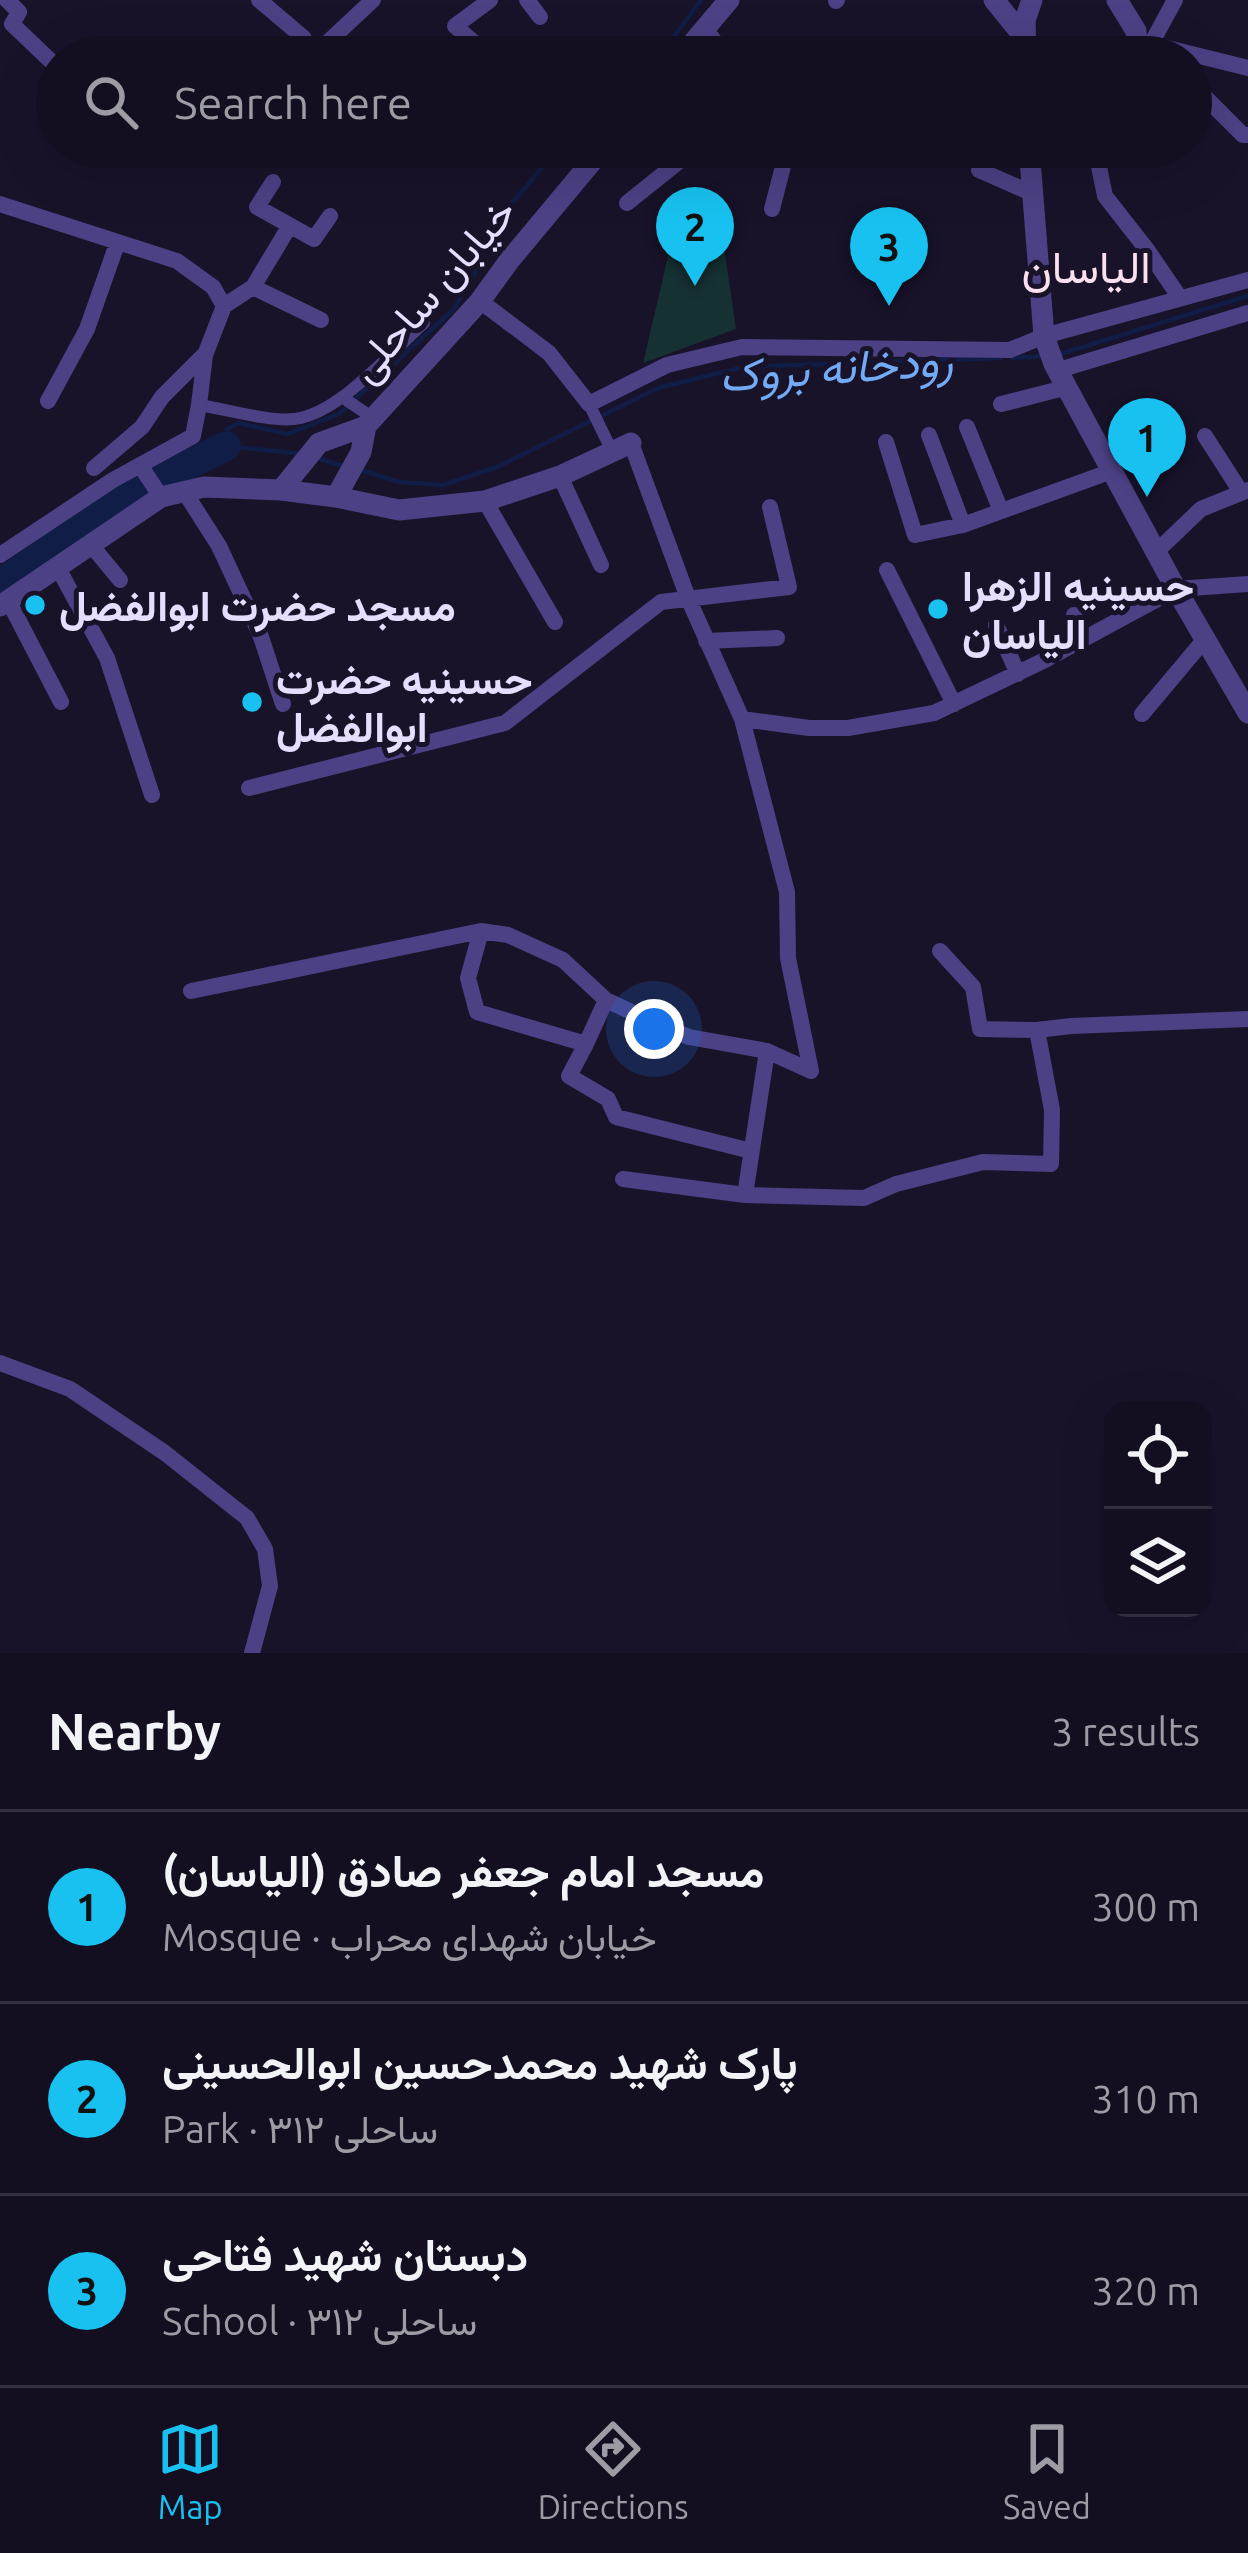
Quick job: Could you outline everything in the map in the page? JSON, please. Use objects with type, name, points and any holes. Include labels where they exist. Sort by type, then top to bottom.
[{"type":"street","points":[[7,0],[20,11],[11,24],[36,48]]},
{"type":"street","points":[[334,36],[373,0]]},
{"type":"street","points":[[466,36],[454,26],[490,0]]},
{"type":"street","points":[[527,0],[541,17]]},
{"type":"street","points":[[699,36],[729,0]]},
{"type":"street","points":[[994,0],[1018,36]]},
{"type":"street","points":[[1025,36],[1026,12],[1032,0]]},
{"type":"street","points":[[1117,0],[1139,36]]},
{"type":"street","points":[[1157,36],[1175,0]]},
{"type":"street","points":[[266,2],[302,36]]},
{"type":"street","points":[[705,29],[710,36]]},
{"type":"street","points":[[1212,63],[1248,68]]},
{"type":"street","points":[[1212,104],[1248,135]]},
{"type":"street","name":"خیابان ساحلی","points":[[339,490],[357,460],[370,422],[480,301],[586,168]]},
{"type":"street","points":[[627,203],[671,168]]},
{"type":"street","points":[[772,209],[783,168]]},
{"type":"street","points":[[1099,168],[1105,196],[1180,298]]},
{"type":"street","points":[[979,170],[1030,170],[1045,339],[1176,589],[1248,713]]},
{"type":"street","points":[[274,182],[257,207],[289,227],[314,239],[330,216]]},
{"type":"street","points":[[0,204],[177,261],[213,287],[224,306]]},
{"type":"street","points":[[0,555],[193,436],[205,355],[224,306],[253,287],[289,227]]},
{"type":"street","points":[[48,401],[87,329],[117,244]]},
{"type":"street","points":[[589,404],[667,365],[742,347],[1010,350],[1248,280]]},
{"type":"street","points":[[253,287],[321,320]]},
{"type":"street","points":[[191,991],[481,931],[508,935],[563,960],[606,1000],[689,1037],[767,1052],[811,1071],[788,958],[788,892],[742,719],[622,447],[549,353],[480,301]]},
{"type":"street","points":[[1001,404],[1060,374],[1248,313]]},
{"type":"street","points":[[200,405],[289,421],[308,416],[342,397],[424,322]]},
{"type":"street","points":[[94,468],[142,427],[162,397],[205,355]]},
{"type":"street","points":[[342,397],[370,422]]},
{"type":"street","name":"خیابان ساحلی","points":[[280,490],[319,443],[370,422]]},
{"type":"street","points":[[968,427],[1001,511]]},
{"type":"street","points":[[929,435],[963,525]]},
{"type":"street","points":[[1156,552],[1201,509],[1244,491],[1205,436]]},
{"type":"street","points":[[886,442],[915,535],[963,525],[1112,471]]},
{"type":"street","points":[[61,702],[4,603],[91,545],[158,492],[204,487],[339,490],[399,509],[485,501],[560,476],[622,447]]},
{"type":"street","points":[[142,467],[158,492]]},
{"type":"street","points":[[560,476],[601,565]]},
{"type":"street","points":[[184,491],[236,581],[283,704]]},
{"type":"street","points":[[485,501],[554,622]]},
{"type":"street","points":[[249,788],[505,723],[661,602],[789,587],[770,507]]},
{"type":"street","points":[[91,545],[120,580]]},
{"type":"street","points":[[58,568],[107,658],[152,795]]},
{"type":"street","points":[[887,570],[954,704]]},
{"type":"street","points":[[742,719],[848,728],[934,713],[1176,589],[1246,580]]},
{"type":"street","points":[[1075,615],[1084,639]]},
{"type":"street","points":[[996,625],[1018,674]]},
{"type":"street","points":[[706,641],[777,638]]},
{"type":"street","points":[[1142,714],[1204,639]]},
{"type":"street","points":[[481,931],[468,978],[477,1012],[586,1044]]},
{"type":"street","points":[[940,951],[974,987],[980,1029],[1248,1018]]},
{"type":"street","points":[[606,1000],[569,1076],[608,1099],[616,1117],[751,1150]]},
{"type":"street","points":[[623,1179],[745,1195],[864,1198],[896,1184],[983,1162],[1051,1164],[1052,1110],[1037,1030]]},
{"type":"street","points":[[745,1195],[767,1052]]},
{"type":"street","points":[[0,1363],[70,1389],[247,1518],[266,1549],[270,1586],[252,1653]]},
{"type":"green space","points":[[720,220],[736,329],[643,363],[671,244]]},
{"type":"waterway","points":[[674,36],[701,0]]},
{"type":"waterway","points":[[303,454],[226,446],[226,430],[239,423],[287,434],[339,414],[454,309],[498,219],[542,168]]},
{"type":"waterway","name":"رودخانه بروک","points":[[1060,354],[1248,296]]},
{"type":"waterway","name":"رودخانه بروک","points":[[1012,358],[1042,356]]},
{"type":"waterway","name":"رودخانه بروک","points":[[360,470],[399,482],[443,485],[497,467],[658,388],[744,367],[1001,358]]},
{"type":"waterway","points":[[0,584],[129,494],[226,446]]},
{"type":"waterway","name":"رودخانه بروک","points":[[314,457],[343,466]]},
{"type":"place","name":"پارک شهید محمدحسین ابوالحسینی","points":[[695,286]]},
{"type":"place","name":"دبستان شهید فتاحی","points":[[889,306]]},
{"type":"place","name":"مسجد امام جعفر صادق (الیاسان)","points":[[1147,497]]},
{"type":"place","name":"مسجد حضرت ابوالفضل","points":[[35,605]]},
{"type":"place","name":"حسینیه الزهرا الیاسان","points":[[938,609]]},
{"type":"place","name":"حسینیه حضرت ابوالفضل","points":[[252,702]]},
{"type":"district","name":"الیاسان","points":[[1086,266]]}]
